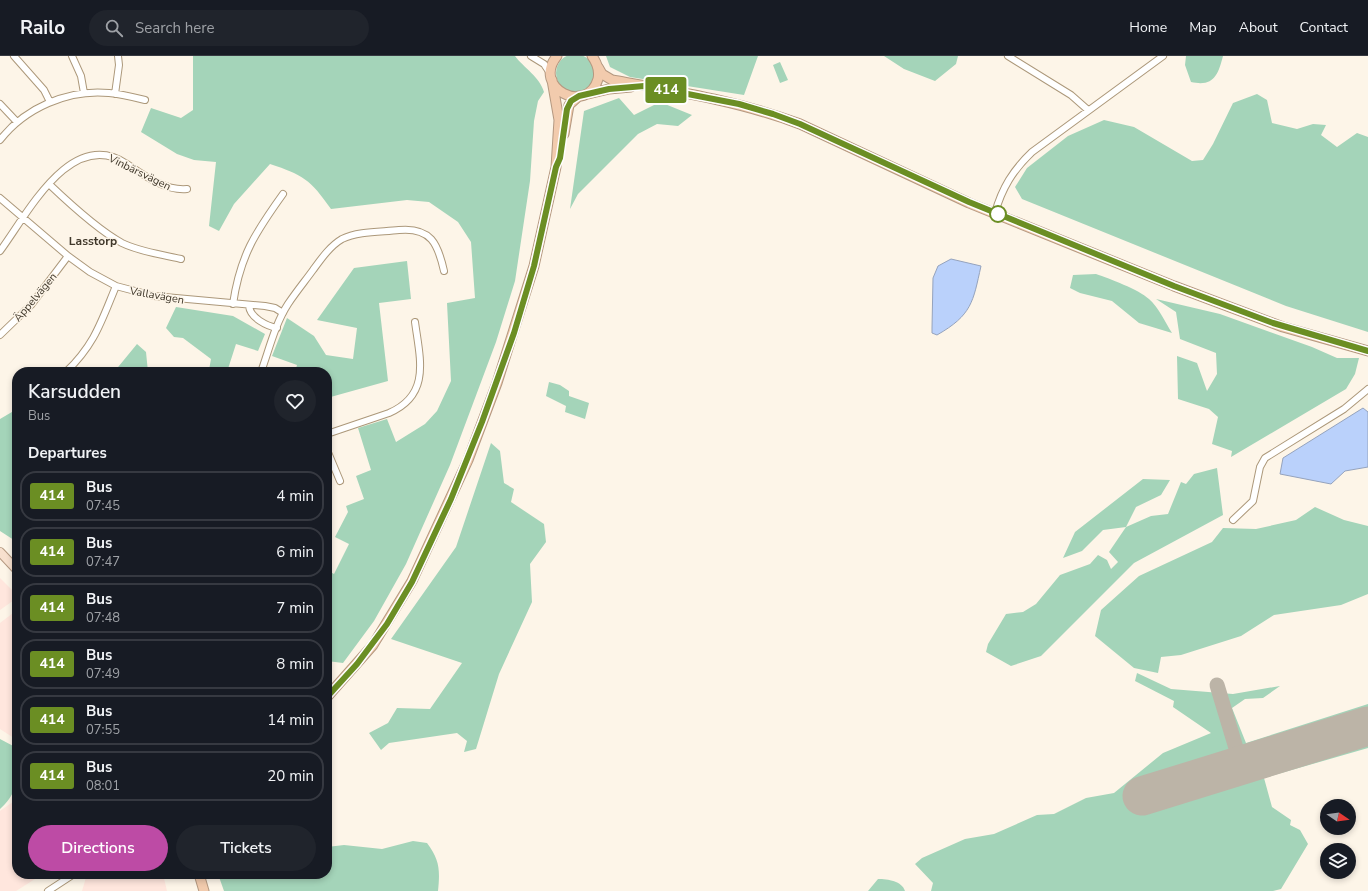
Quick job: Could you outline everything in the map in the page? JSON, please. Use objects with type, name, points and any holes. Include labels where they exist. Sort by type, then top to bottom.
[{"type":"highway","points":[[332,692],[357,664],[387,624],[412,582],[451,499],[482,422],[514,333],[534,266],[556,167],[559,120],[551,78],[552,64],[557,56]]},
{"type":"highway","points":[[556,167],[560,158],[567,109],[571,101],[590,91],[596,84],[598,76],[595,61]]},
{"type":"highway","points":[[595,61],[602,74],[608,80],[739,104],[773,114],[800,124],[923,183],[1223,306],[1368,351]]},
{"type":"highway","points":[[551,78],[555,87],[563,94],[570,96],[581,96],[609,89],[644,86]]},
{"type":"highway","points":[[200,879],[204,891]]},
{"type":"highway","points":[[204,879],[208,891]]},
{"type":"main road","points":[[0,552],[12,565]]},
{"type":"street","points":[[14,56],[44,90],[50,102]]},
{"type":"street","points":[[72,56],[81,76],[84,93]]},
{"type":"street","points":[[116,94],[119,65],[118,56]]},
{"type":"street","points":[[531,56],[544,64],[551,78]]},
{"type":"street","points":[[1008,56],[1071,95],[1088,110]]},
{"type":"street","points":[[995,213],[1005,184],[1019,164],[1088,110],[1163,56]]},
{"type":"street","points":[[0,140],[17,122],[50,102],[84,93],[116,94],[145,100]]},
{"type":"street","points":[[0,104],[17,122]]},
{"type":"street","name":"Vinbärsvägen","points":[[0,252],[28,210],[58,175],[76,160],[86,156],[106,155],[123,161],[159,184],[172,188],[187,189]]},
{"type":"street","points":[[50,185],[96,225],[123,243],[148,252],[181,259]]},
{"type":"street","points":[[233,304],[238,273],[246,251],[260,226],[283,194]]},
{"type":"street","name":"Vallavägen","points":[[0,198],[68,256],[90,272],[116,286],[154,296],[275,308],[283,313]]},
{"type":"street","points":[[263,367],[283,313],[324,255],[336,243],[351,236],[403,230],[419,231],[430,237],[438,248],[444,271]]},
{"type":"street","name":"Äppelvägen","points":[[0,335],[31,305],[68,256]]},
{"type":"street","points":[[71,367],[84,353],[95,337],[116,286]]},
{"type":"street","points":[[249,306],[252,313],[269,327],[277,328]]},
{"type":"street","points":[[332,432],[397,410],[409,400],[418,384],[421,368],[415,322]]},
{"type":"street","points":[[1234,520],[1254,501],[1260,467],[1265,458],[1339,413],[1368,388]]},
{"type":"street","points":[[332,462],[340,481]]},
{"type":"street","points":[[48,891],[66,879]]},
{"type":"shaded area","points":[[0,578],[12,590],[12,602],[0,610]]},
{"type":"shaded area","points":[[12,614],[12,737],[0,729],[0,623]]},
{"type":"shaded area","points":[[12,803],[12,879],[35,879],[16,891],[0,891],[0,811]]},
{"type":"shaded area","points":[[86,879],[164,879],[167,891],[82,891]]},
{"type":"green space","points":[[575,54],[585,57],[591,63],[594,73],[591,83],[585,89],[575,92],[565,89],[559,83],[556,73],[559,63],[565,57]]},
{"type":"green space","points":[[193,56],[515,56],[535,77],[544,92],[538,101],[534,121],[530,181],[515,281],[496,342],[450,465],[406,564],[374,621],[343,663],[332,662],[332,573],[334,574],[349,544],[335,537],[348,512],[346,506],[364,499],[356,476],[371,470],[358,428],[387,419],[396,442],[425,424],[437,411],[451,381],[447,303],[475,298],[471,242],[458,222],[429,202],[407,200],[331,209],[311,184],[305,179],[290,171],[270,164],[234,204],[219,231],[209,226],[216,162],[194,160],[177,154],[141,132],[151,108],[181,118],[193,110]]},
{"type":"green space","points":[[606,56],[758,56],[744,95],[630,77],[610,67]]},
{"type":"green space","points":[[884,56],[958,56],[956,64],[935,81],[904,69]]},
{"type":"green space","points":[[1186,56],[1223,56],[1217,74],[1214,78],[1205,83],[1199,83],[1191,82],[1185,65]]},
{"type":"green space","points":[[780,62],[788,80],[780,83],[773,65]]},
{"type":"green space","points":[[1257,94],[1267,100],[1272,123],[1297,129],[1313,124],[1326,125],[1321,135],[1337,147],[1357,133],[1368,137],[1368,332],[1286,306],[1022,199],[1015,187],[1027,168],[1068,136],[1104,120],[1134,127],[1192,161],[1203,160],[1213,144],[1233,103]]},
{"type":"green space","points":[[619,98],[634,115],[660,102],[692,115],[678,126],[657,124],[638,134],[578,194],[570,209],[584,111]]},
{"type":"green space","points":[[407,261],[411,299],[379,303],[388,381],[332,397],[332,367],[296,367],[297,365],[272,356],[287,318],[314,336],[326,355],[353,359],[357,328],[317,320],[354,268]]},
{"type":"green space","points":[[1096,274],[1116,281],[1144,295],[1159,311],[1172,333],[1139,323],[1112,301],[1080,293],[1070,288],[1073,275]]},
{"type":"green space","points":[[1156,299],[1220,314],[1312,347],[1337,358],[1359,358],[1355,374],[1346,389],[1231,457],[1232,451],[1212,444],[1218,417],[1209,409],[1178,399],[1177,356],[1197,363],[1207,391],[1217,374],[1216,353],[1180,339],[1176,312]]},
{"type":"green space","points":[[176,307],[233,316],[265,334],[258,351],[236,344],[229,367],[210,367],[211,359],[183,338],[174,337],[166,328]]},
{"type":"green space","points":[[137,344],[146,352],[148,367],[118,367]]},
{"type":"green space","points":[[549,382],[560,385],[569,391],[569,396],[589,403],[585,419],[565,412],[566,406],[546,396]]},
{"type":"green space","points":[[12,412],[12,539],[0,531],[0,419]]},
{"type":"green space","points":[[491,443],[500,451],[504,483],[514,489],[511,502],[544,524],[546,542],[530,564],[532,602],[499,674],[476,749],[464,752],[467,741],[457,733],[389,743],[381,750],[369,733],[388,723],[397,708],[430,709],[462,663],[391,639],[456,547]]},
{"type":"green space","points":[[1217,468],[1223,515],[1134,563],[1041,656],[1011,666],[986,652],[988,644],[1006,614],[1023,612],[1036,604],[1060,575],[1090,564],[1098,555],[1107,560],[1111,569],[1118,562],[1109,552],[1126,527],[1151,516],[1168,514],[1181,482],[1186,484],[1194,474]]},
{"type":"green space","points":[[1143,479],[1170,480],[1161,495],[1136,507],[1126,527],[1103,530],[1082,551],[1063,558],[1075,532]]},
{"type":"green space","points":[[1315,507],[1344,520],[1368,526],[1368,594],[1341,605],[1274,615],[1241,636],[1181,655],[1161,657],[1158,673],[1134,668],[1095,636],[1101,610],[1139,576],[1212,542],[1223,528],[1256,529],[1296,520]]},
{"type":"green space","points":[[1137,673],[1171,689],[1233,694],[1280,686],[1263,698],[1245,699],[1232,708],[1246,743],[1368,704],[1368,748],[1264,778],[1272,807],[1291,820],[1290,825],[1300,830],[1308,844],[1281,889],[1273,891],[931,891],[933,883],[915,864],[922,858],[965,839],[994,834],[1037,815],[1054,814],[1086,798],[1114,793],[1163,753],[1211,733],[1173,707],[1174,701],[1135,681]]},
{"type":"green space","points":[[0,739],[12,745],[12,795],[0,809]]},
{"type":"green space","points":[[413,841],[427,843],[437,860],[439,872],[438,891],[224,891],[220,879],[332,879],[332,846],[344,845],[382,849]]},
{"type":"green space","points":[[878,879],[890,880],[898,883],[905,891],[868,891]]},
{"type":"water","points":[[951,259],[981,266],[973,298],[964,314],[949,328],[937,335],[932,333],[933,278],[938,266]]},
{"type":"water","points":[[1363,408],[1368,412],[1368,467],[1345,471],[1331,484],[1280,474],[1283,458]]},
{"type":"taxiway","points":[[1217,685],[1236,748]]},
{"type":"runway","points":[[1142,796],[1368,726]]},
{"type":"bus line","name":"414","points":[[332,692],[373,645],[401,602],[429,546],[468,460],[514,333],[534,266],[556,167],[560,158],[567,109],[571,101],[579,96],[609,89],[644,86],[739,104],[773,114],[800,124],[923,183],[1223,306],[1273,323],[1368,351]]},
{"type":"district","name":"Lasstorp","points":[[93,241]]}]
